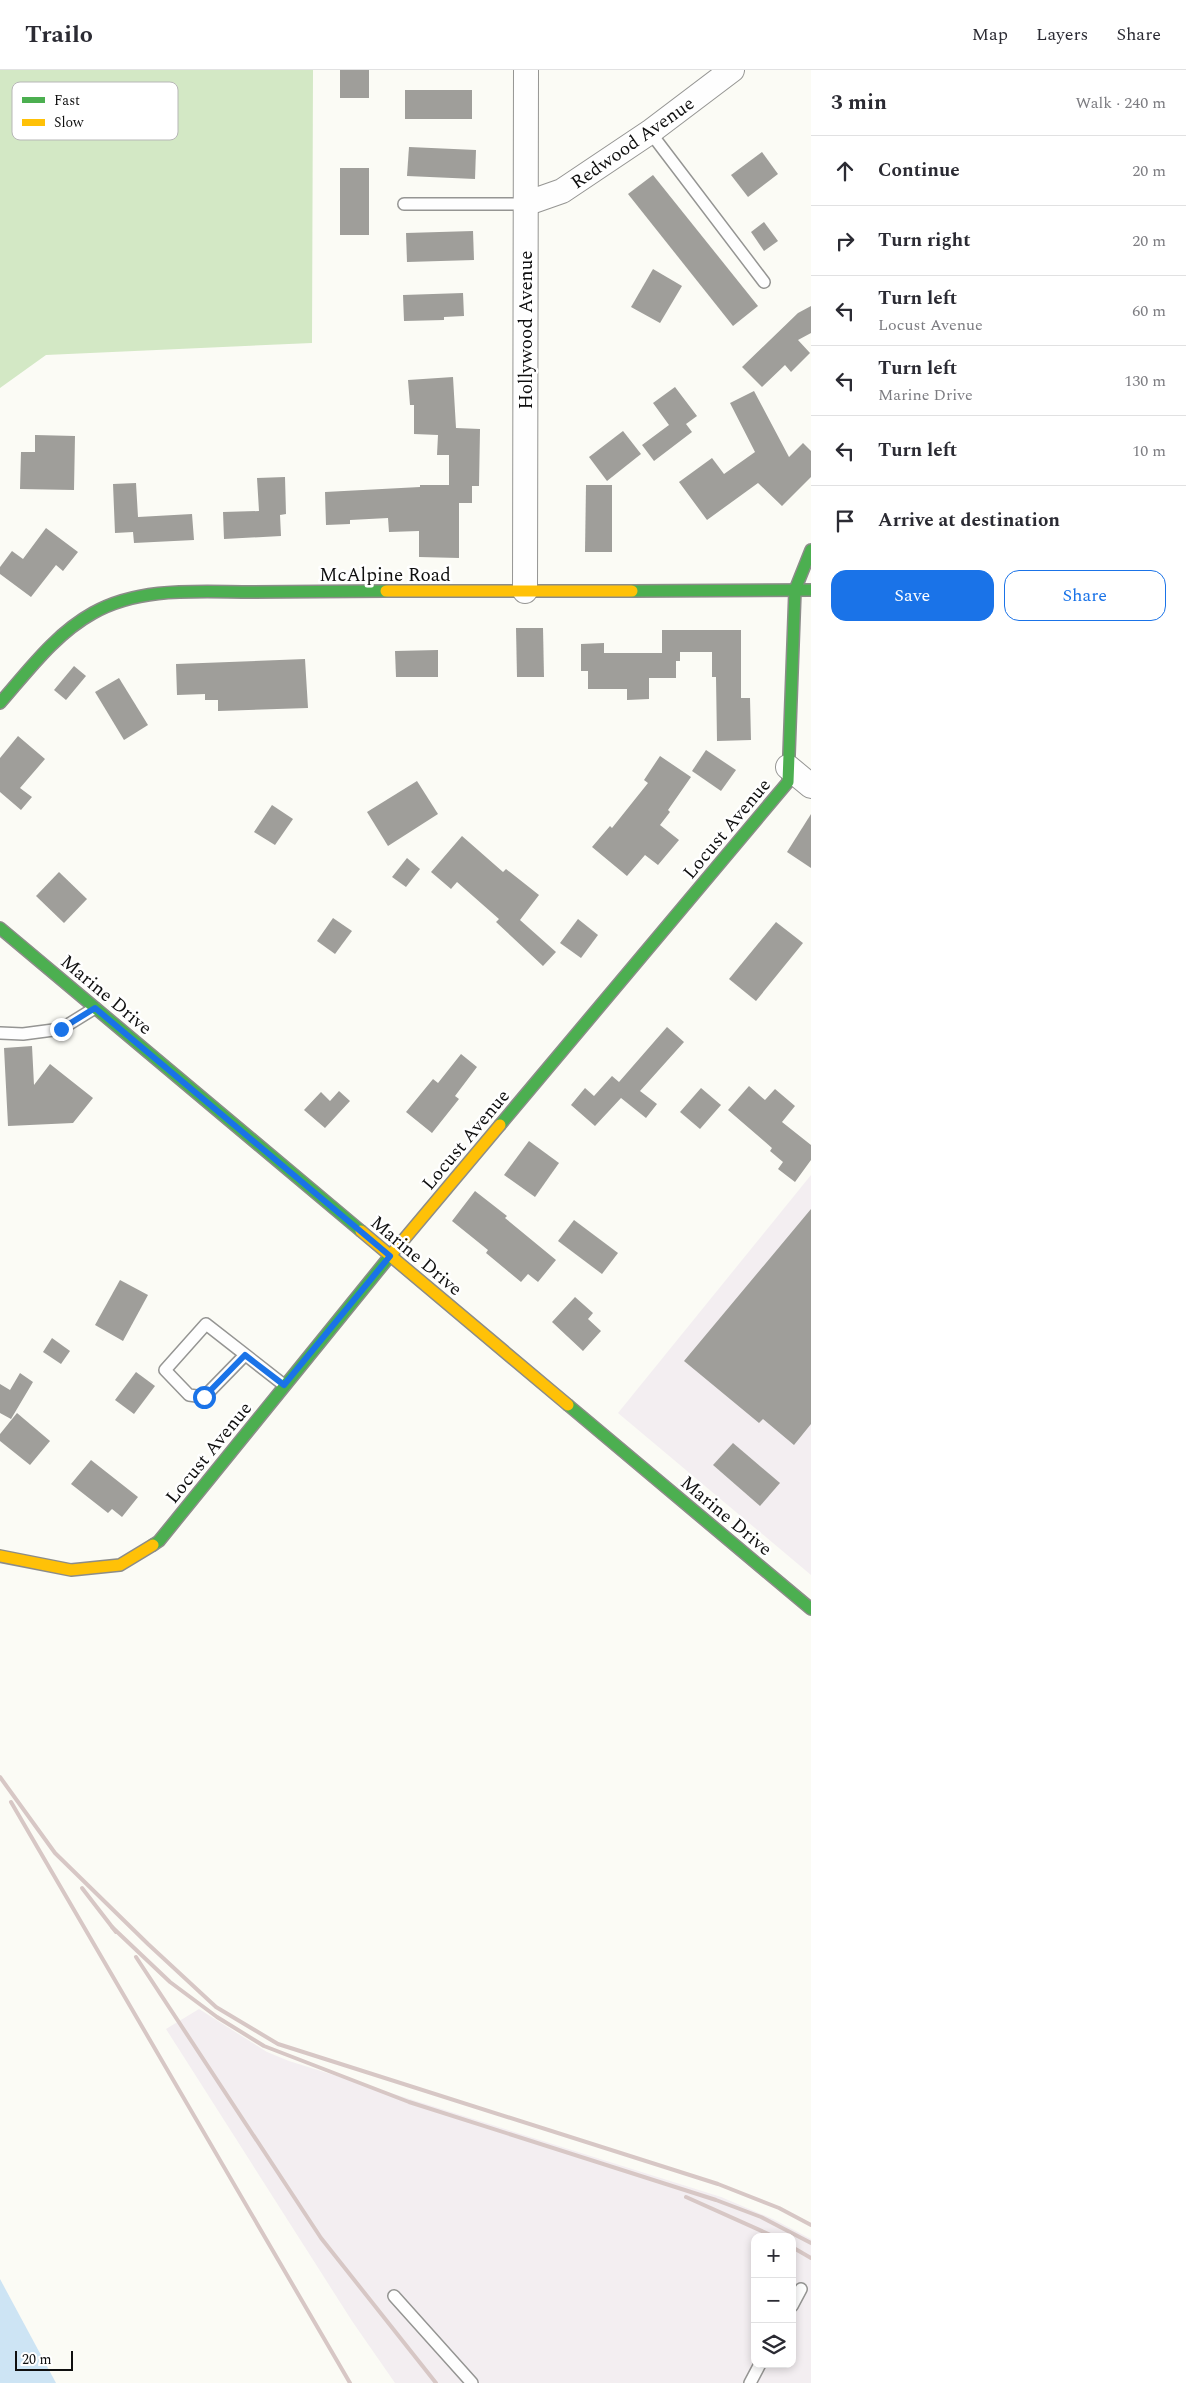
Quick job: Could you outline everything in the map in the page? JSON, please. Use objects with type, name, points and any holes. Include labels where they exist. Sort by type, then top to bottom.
[{"type":"street","name":"Hollywood Avenue","points":[[525,591],[526,70]]},
{"type":"street","name":"Redwood Avenue","points":[[525,204],[562,191],[650,132],[732,70]]},
{"type":"street","name":"Locust Avenue","points":[[0,1556],[71,1570],[120,1565],[159,1541],[390,1256],[788,782],[795,590],[811,550]]},
{"type":"street","name":"McAlpine Road","points":[[0,703],[54,641],[88,614],[133,597],[182,592],[811,590]]},
{"type":"street","points":[[788,767],[811,786]]},
{"type":"street","name":"Marine Drive","points":[[0,928],[811,1608]]},
{"type":"lane","points":[[650,132],[764,282]]},
{"type":"lane","points":[[404,204],[525,204]]},
{"type":"lane","points":[[0,1033],[23,1034],[61,1029],[95,1008]]},
{"type":"lane","points":[[245,1355],[204,1397],[189,1395],[165,1370],[206,1324],[284,1385]]},
{"type":"lane","points":[[796,2298],[801,2289]]},
{"type":"lane","points":[[394,2296],[472,2383]]},
{"type":"lane","points":[[750,2383],[758,2368]]},
{"type":"shaded area","points":[[811,1175],[811,1575],[618,1413]]},
{"type":"shaded area","points":[[199,2009],[267,2052],[289,2061],[721,2197],[773,2219],[811,2239],[811,2383],[395,2383],[352,2321],[166,2029]]},
{"type":"green space","points":[[0,70],[313,70],[312,343],[46,355],[0,388]]},
{"type":"water","points":[[0,2279],[56,2383],[0,2383]]},
{"type":"building","points":[[340,70],[369,70],[369,98],[340,98]]},
{"type":"building","points":[[405,90],[472,90],[472,119],[405,119]]},
{"type":"building","points":[[409,147],[476,150],[475,179],[407,176]]},
{"type":"building","points":[[762,152],[778,174],[748,197],[731,175]]},
{"type":"building","points":[[340,168],[369,168],[369,235],[340,235]]},
{"type":"building","points":[[653,175],[758,306],[733,326],[628,194]]},
{"type":"building","points":[[764,222],[778,241],[764,251],[751,232]]},
{"type":"building","points":[[473,231],[474,260],[407,262],[406,233]]},
{"type":"building","points":[[653,269],[682,286],[660,323],[631,307]]},
{"type":"building","points":[[463,293],[464,316],[444,317],[444,320],[404,321],[403,295]]},
{"type":"building","points":[[811,306],[811,333],[798,340],[810,353],[791,372],[785,365],[762,387],[742,367],[798,313]]},
{"type":"building","points":[[453,377],[456,428],[480,429],[479,486],[472,486],[472,503],[459,503],[459,558],[419,557],[419,531],[389,532],[388,518],[350,520],[350,524],[326,525],[325,492],[420,487],[420,485],[449,485],[449,455],[437,455],[438,435],[414,434],[414,405],[410,405],[408,380]]},
{"type":"building","points":[[675,387],[697,416],[686,424],[692,432],[654,461],[642,445],[669,425],[653,403]]},
{"type":"building","points":[[754,391],[789,457],[803,443],[811,451],[811,477],[782,506],[758,483],[707,520],[679,482],[712,458],[724,474],[755,452],[730,403]]},
{"type":"building","points":[[623,431],[641,454],[607,481],[589,457]]},
{"type":"building","points":[[35,435],[75,436],[74,490],[20,489],[21,452],[35,452]]},
{"type":"building","points":[[285,477],[286,514],[280,515],[281,536],[224,539],[223,512],[259,511],[257,478]]},
{"type":"building","points":[[136,483],[138,517],[192,514],[194,540],[134,543],[133,532],[115,533],[113,484]]},
{"type":"building","points":[[586,485],[612,485],[612,552],[585,552]]},
{"type":"building","points":[[46,528],[78,552],[63,571],[56,565],[31,597],[0,574],[0,567],[12,551],[23,559]]},
{"type":"building","points":[[516,628],[543,628],[544,677],[517,677]]},
{"type":"building","points":[[662,630],[741,630],[741,698],[750,698],[751,740],[717,741],[716,677],[712,677],[712,652],[680,652],[680,661],[676,661],[676,678],[649,678],[649,699],[627,700],[627,689],[588,689],[588,671],[581,671],[581,644],[604,643],[604,653],[662,653]]},
{"type":"building","points":[[438,650],[438,677],[396,677],[395,651]]},
{"type":"building","points":[[305,659],[308,708],[218,711],[218,700],[205,700],[205,694],[177,695],[176,664]]},
{"type":"building","points":[[74,666],[86,676],[66,700],[54,690]]},
{"type":"building","points":[[119,678],[148,725],[124,740],[95,692]]},
{"type":"building","points":[[18,736],[45,759],[20,788],[32,797],[21,810],[0,792],[0,758]]},
{"type":"building","points":[[706,750],[736,770],[721,791],[692,771]]},
{"type":"building","points":[[660,756],[691,777],[660,825],[679,840],[658,865],[645,855],[627,876],[592,847],[610,826],[612,828],[648,783],[644,780]]},
{"type":"building","points":[[417,781],[438,814],[388,846],[367,812]]},
{"type":"building","points":[[272,805],[293,819],[275,845],[254,832]]},
{"type":"building","points":[[811,814],[811,868],[787,852]]},
{"type":"building","points":[[462,836],[503,872],[506,869],[539,895],[520,920],[556,952],[543,966],[496,922],[499,919],[457,882],[451,889],[431,872]]},
{"type":"building","points":[[407,858],[420,869],[406,887],[392,877]]},
{"type":"building","points":[[59,872],[87,899],[64,923],[36,896]]},
{"type":"building","points":[[333,918],[352,931],[335,954],[317,941]]},
{"type":"building","points":[[578,919],[598,935],[581,958],[560,943]]},
{"type":"building","points":[[776,922],[803,943],[756,1001],[729,979]]},
{"type":"building","points":[[667,1027],[684,1042],[640,1091],[657,1104],[646,1118],[621,1098],[595,1126],[571,1105],[585,1088],[594,1096],[612,1076],[619,1082]]},
{"type":"building","points":[[32,1046],[34,1085],[50,1064],[93,1098],[73,1123],[8,1126],[4,1048]]},
{"type":"building","points":[[461,1054],[477,1067],[455,1096],[459,1099],[432,1133],[406,1112],[433,1079],[438,1083]]},
{"type":"building","points":[[749,1086],[765,1100],[775,1089],[795,1106],[782,1122],[811,1145],[811,1160],[795,1182],[778,1169],[783,1162],[770,1151],[772,1148],[728,1110]]},
{"type":"building","points":[[701,1088],[721,1105],[700,1129],[680,1112]]},
{"type":"building","points":[[339,1091],[350,1101],[325,1128],[304,1110],[321,1092],[330,1101]]},
{"type":"building","points":[[529,1141],[559,1163],[535,1197],[504,1175]]},
{"type":"building","points":[[475,1191],[507,1216],[505,1218],[556,1260],[538,1282],[528,1274],[521,1282],[486,1253],[488,1250],[452,1221]]},
{"type":"building","points":[[811,1209],[811,1424],[794,1445],[763,1419],[759,1423],[684,1361]]},
{"type":"building","points":[[574,1220],[618,1253],[602,1274],[558,1241]]},
{"type":"building","points":[[120,1280],[148,1295],[123,1341],[95,1325]]},
{"type":"building","points":[[575,1297],[593,1313],[588,1319],[601,1331],[583,1351],[552,1322]]},
{"type":"building","points":[[52,1338],[70,1351],[61,1364],[43,1352]]},
{"type":"building","points":[[136,1372],[155,1386],[134,1414],[115,1400]]},
{"type":"building","points":[[20,1373],[33,1382],[11,1419],[0,1413],[0,1384],[10,1390]]},
{"type":"building","points":[[17,1413],[50,1441],[30,1465],[0,1441],[0,1434]]},
{"type":"building","points":[[733,1443],[780,1483],[760,1506],[713,1465]]},
{"type":"building","points":[[91,1460],[138,1497],[122,1517],[112,1509],[108,1513],[71,1484]]},
{"type":"railway","points":[[0,1777],[55,1853],[148,1944],[216,2007],[278,2044],[718,2184],[779,2208],[811,2225]]},
{"type":"railway","points":[[11,1802],[350,2383]]},
{"type":"railway","points":[[82,1888],[116,1932]]},
{"type":"railway","points":[[112,1927],[170,1982],[217,2017],[264,2046],[409,2102],[716,2200],[761,2217],[811,2243]]},
{"type":"railway","points":[[136,1957],[321,2238],[436,2383]]},
{"type":"railway","points":[[686,2197],[766,2233]]},
{"type":"railway","points":[[796,2249],[811,2258]]},
{"type":"traffic: fast","points":[[500,1125],[788,782],[795,590],[811,550]]},
{"type":"traffic: fast","points":[[632,591],[811,590]]},
{"type":"traffic: fast","points":[[0,703],[66,631],[93,613],[111,604],[131,598],[171,592],[386,591]]},
{"type":"traffic: fast","points":[[0,928],[361,1231]]},
{"type":"traffic: fast","points":[[153,1545],[159,1541],[390,1256]]},
{"type":"traffic: fast","points":[[568,1405],[811,1609]]},
{"type":"traffic: slow","points":[[386,591],[632,591]]},
{"type":"traffic: slow","points":[[390,1256],[500,1125]]},
{"type":"traffic: slow","points":[[361,1231],[568,1405]]},
{"type":"traffic: slow","points":[[0,1556],[71,1570],[120,1565],[153,1545]]},
{"type":"route","points":[[61,1029],[95,1008],[390,1256],[284,1385],[245,1355],[204,1397]]}]
